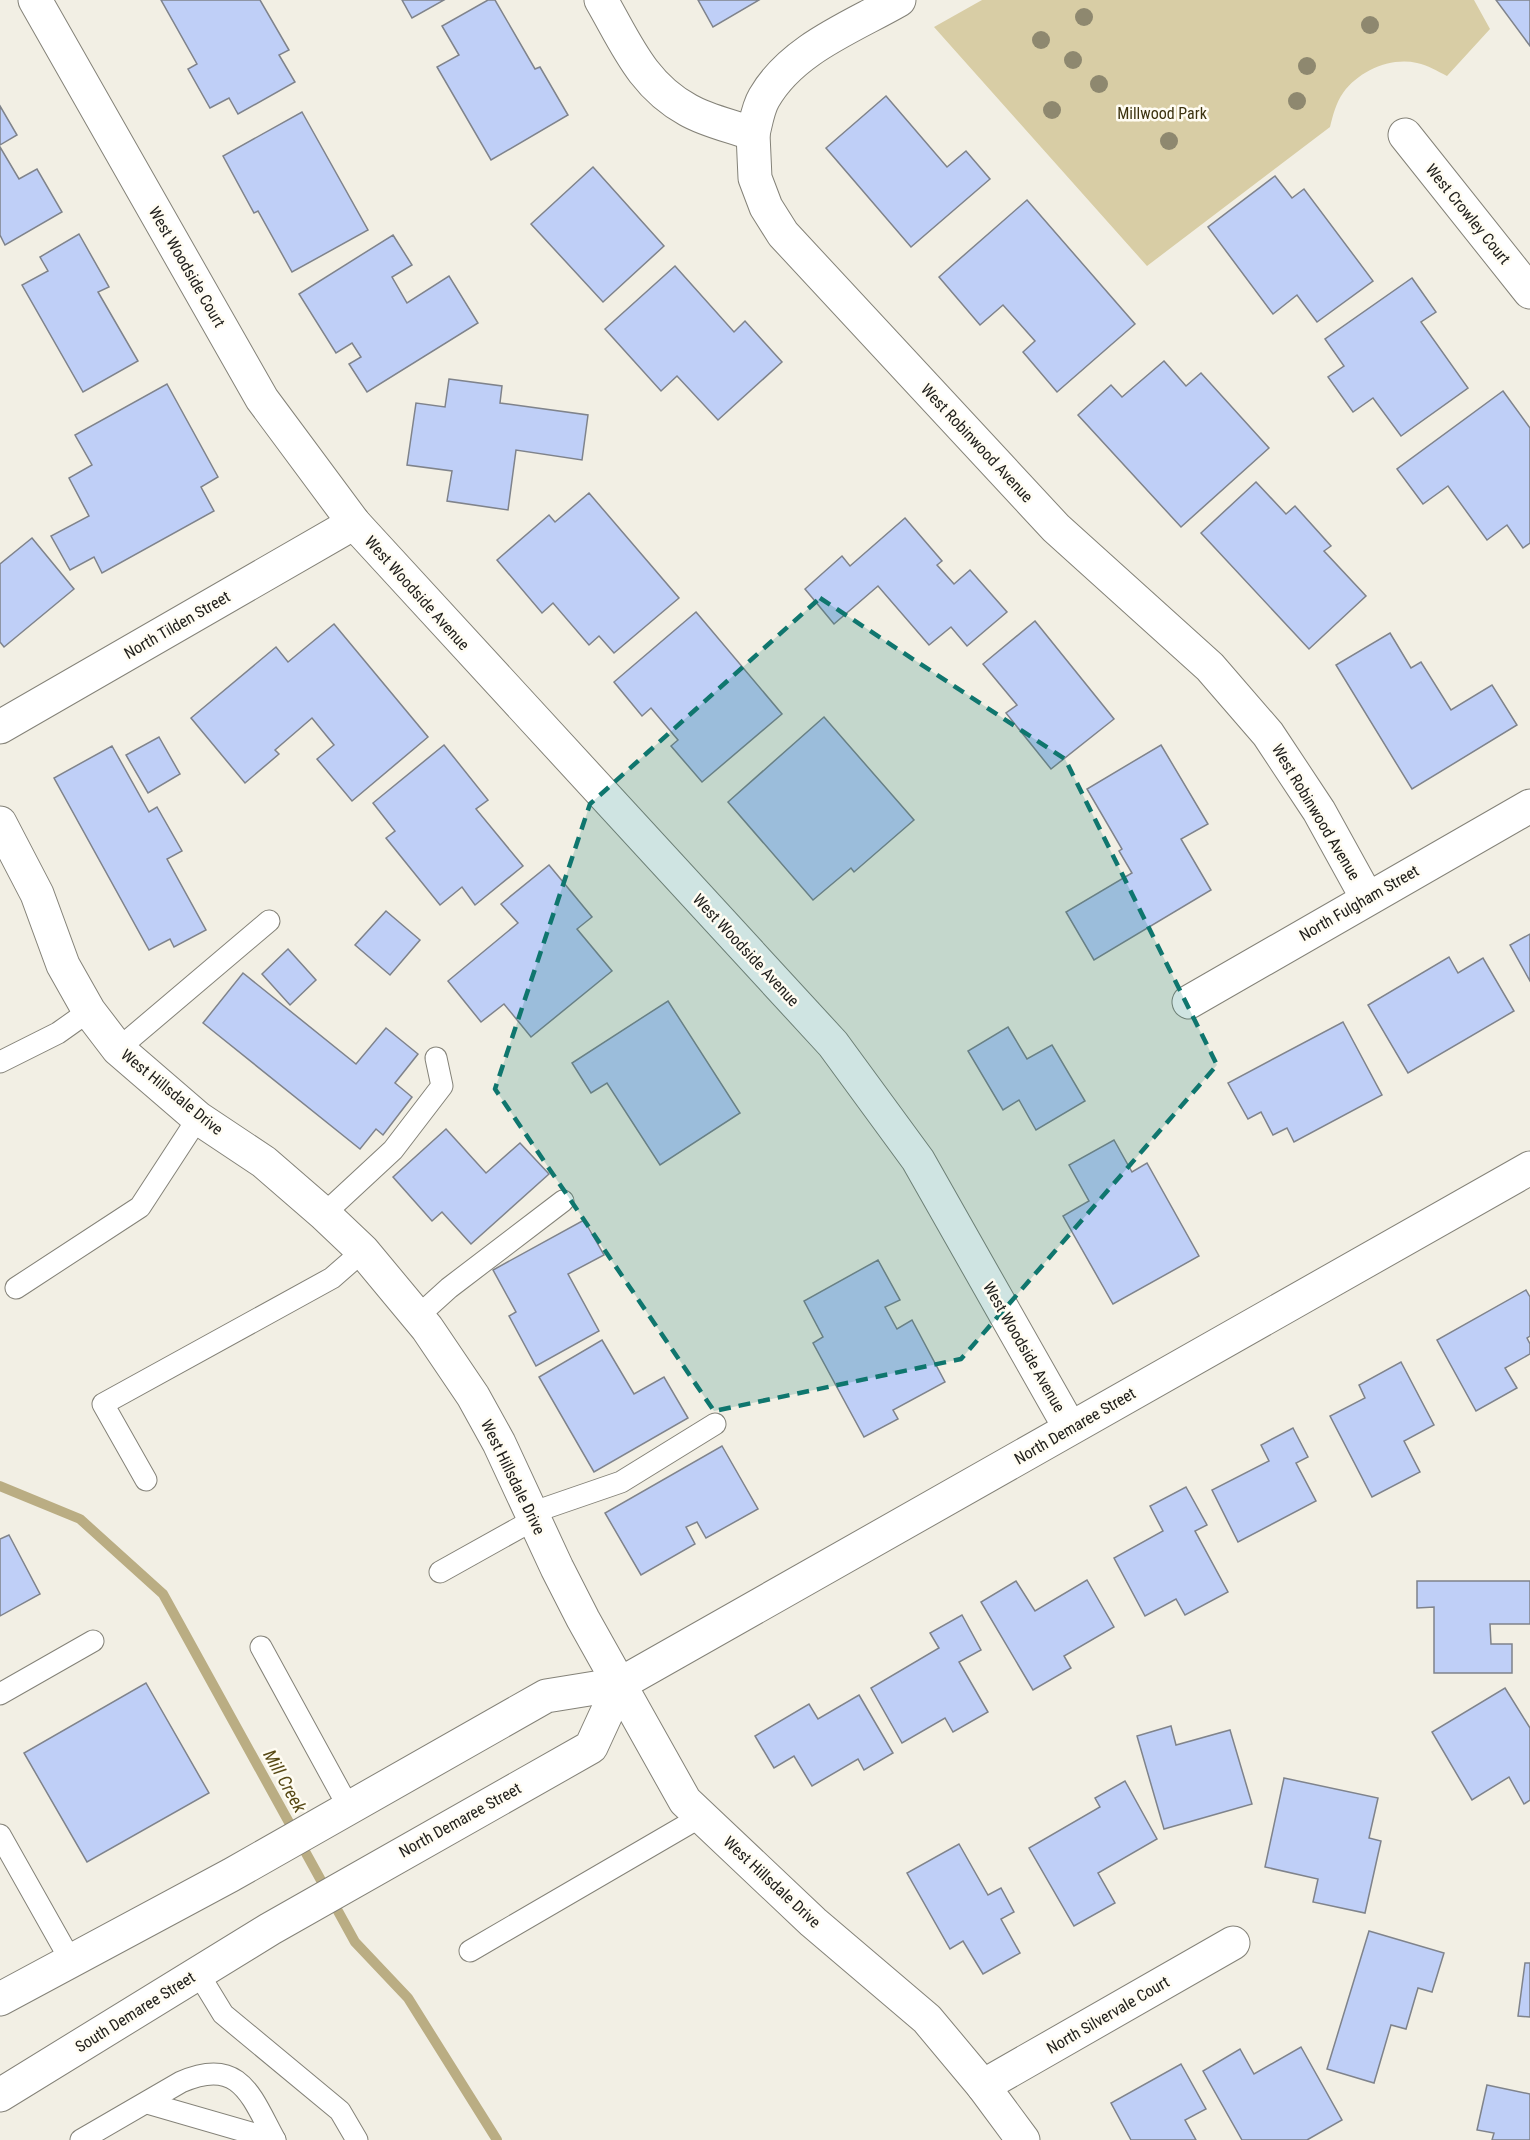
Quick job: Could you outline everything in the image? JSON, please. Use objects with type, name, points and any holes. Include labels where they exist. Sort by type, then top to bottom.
[{"type":"street","name":"West Woodside Court","points":[[35,0],[262,399],[354,523]]},
{"type":"street","points":[[601,0],[642,73],[665,96],[690,112],[753,134],[763,99],[781,74],[807,52],[899,0]]},
{"type":"street","name":"West Robinwood Avenue","points":[[753,134],[755,178],[766,207],[783,234],[1056,528],[1210,668],[1261,726],[1319,811],[1367,898]]},
{"type":"street","name":"West Crowley Court","points":[[1405,135],[1530,292]]},
{"type":"street","name":"North Tilden Street","points":[[0,727],[354,523]]},
{"type":"street","name":"West Woodside Avenue","points":[[354,523],[832,1044],[918,1160],[1070,1428]]},
{"type":"street","name":"North Fulgham Street","points":[[1189,1002],[1530,806]]},
{"type":"street","name":"West Hillsdale Drive","points":[[0,823],[37,894],[63,964],[89,1011],[118,1049],[198,1118],[264,1162],[363,1251],[417,1317],[473,1396],[499,1443],[583,1619],[685,1801],[813,1922],[927,2019],[983,2086],[1023,2140]]},
{"type":"street","name":"North Demaree Street","points":[[71,1961],[231,1875],[546,1696],[620,1684],[1530,1168]]},
{"type":"street","name":"North Demaree Street","points":[[270,1929],[377,1866],[591,1747],[620,1684]]},
{"type":"street","name":"South Demaree Street","points":[[0,2095],[270,1929]]},
{"type":"street","name":"North Silvervale Court","points":[[983,2086],[1233,1943]]},
{"type":"street","points":[[0,1999],[71,1961]]},
{"type":"lane","points":[[118,1049],[269,921]]},
{"type":"lane","points":[[0,1062],[58,1032],[89,1011]]},
{"type":"lane","points":[[324,1214],[393,1150],[442,1086],[436,1058]]},
{"type":"lane","points":[[16,1288],[140,1207],[198,1118]]},
{"type":"lane","points":[[417,1317],[449,1288],[563,1201]]},
{"type":"lane","points":[[146,1480],[103,1404],[332,1278],[363,1251]]},
{"type":"lane","points":[[440,1572],[533,1516],[621,1482],[715,1424]]},
{"type":"lane","points":[[0,1694],[93,1641]]},
{"type":"lane","points":[[261,1647],[349,1808]]},
{"type":"lane","points":[[470,1951],[702,1816]]},
{"type":"lane","points":[[0,1835],[71,1961]]},
{"type":"lane","points":[[198,1973],[223,2014],[340,2111],[357,2140]]},
{"type":"lane","points":[[81,2140],[198,2075],[217,2072],[234,2078],[245,2088],[275,2140]]},
{"type":"lane","points":[[147,2103],[275,2140]]},
{"type":"highlighted area","points":[[820,598],[1065,759],[1217,1065],[961,1359],[714,1411],[495,1089],[590,804]]},
{"type":"green space","name":"Millwood Park","points":[[982,0],[1474,0],[1490,29],[1447,76],[1425,65],[1407,62],[1386,64],[1366,72],[1350,85],[1341,97],[1330,127],[1147,266],[934,27]]},
{"type":"building","points":[[161,0],[260,0],[289,50],[279,55],[295,82],[238,114],[229,98],[210,108],[188,69],[197,64]]},
{"type":"building","points":[[402,0],[444,0],[412,18]]},
{"type":"building","points":[[488,0],[495,0],[535,69],[540,67],[568,115],[491,160],[437,67],[459,55],[442,26]]},
{"type":"building","points":[[698,0],[759,0],[713,27]]},
{"type":"building","points":[[1496,0],[1530,0],[1530,46]]},
{"type":"building","points":[[886,96],[947,167],[966,151],[990,179],[911,247],[826,148]]},
{"type":"building","points":[[0,106],[17,135],[0,145]]},
{"type":"building","points":[[302,112],[368,230],[292,272],[258,211],[254,213],[223,156]]},
{"type":"building","points":[[0,147],[19,179],[37,169],[62,212],[5,245],[0,235]]},
{"type":"building","points":[[593,167],[664,246],[603,302],[531,224]]},
{"type":"building","points":[[1275,176],[1292,198],[1304,189],[1373,281],[1317,322],[1297,295],[1273,314],[1208,227]]},
{"type":"building","points":[[1027,200],[1135,324],[1057,392],[1023,352],[1035,341],[1003,305],[980,325],[939,277]]},
{"type":"building","points":[[79,234],[109,287],[98,292],[138,361],[83,392],[22,285],[48,271],[40,257]]},
{"type":"building","points":[[393,235],[412,265],[392,277],[407,303],[449,276],[478,323],[367,392],[349,364],[361,357],[352,343],[336,353],[299,294]]},
{"type":"building","points":[[675,266],[734,332],[745,321],[782,362],[718,420],[677,376],[661,391],[605,329]]},
{"type":"building","points":[[1412,278],[1436,312],[1421,322],[1468,388],[1401,436],[1373,398],[1353,412],[1328,377],[1344,366],[1325,339]]},
{"type":"building","points":[[1164,361],[1186,386],[1201,373],[1269,448],[1181,527],[1078,415],[1111,385],[1122,397]]},
{"type":"building","points":[[449,379],[502,386],[500,403],[588,415],[582,460],[516,450],[508,510],[447,501],[452,471],[407,465],[416,403],[445,407]]},
{"type":"building","points":[[167,384],[218,477],[201,487],[214,511],[102,573],[94,557],[70,570],[51,536],[89,516],[69,478],[92,465],[75,435]]},
{"type":"building","points":[[1503,391],[1530,428],[1530,543],[1523,548],[1507,525],[1487,540],[1448,486],[1423,504],[1397,469]]},
{"type":"building","points":[[1256,482],[1286,514],[1295,506],[1331,546],[1324,551],[1366,596],[1309,649],[1201,533]]},
{"type":"building","points":[[589,493],[679,598],[614,653],[599,636],[589,645],[553,603],[542,613],[497,560],[549,515],[555,522]]},
{"type":"building","points":[[905,518],[942,561],[937,565],[954,584],[970,570],[1007,612],[967,646],[951,627],[929,645],[878,586],[834,624],[805,589],[842,556],[850,566]]},
{"type":"building","points":[[32,538],[74,589],[4,647],[0,642],[0,564]]},
{"type":"building","points":[[696,612],[782,714],[702,782],[671,746],[678,740],[651,708],[642,716],[614,682]]},
{"type":"building","points":[[1035,621],[1114,719],[1051,769],[1006,713],[1017,705],[983,664]]},
{"type":"building","points":[[334,624],[428,737],[352,801],[317,759],[334,745],[312,718],[275,750],[279,754],[245,783],[191,718],[276,647],[288,662]]},
{"type":"building","points":[[1390,633],[1411,668],[1421,662],[1451,710],[1492,685],[1517,725],[1412,789],[1336,665]]},
{"type":"building","points":[[824,717],[914,820],[854,872],[851,868],[813,900],[728,802]]},
{"type":"building","points":[[159,737],[180,774],[148,793],[126,755]]},
{"type":"building","points":[[444,745],[488,800],[476,809],[523,866],[475,905],[462,887],[440,905],[386,838],[395,831],[373,803]]},
{"type":"building","points":[[1161,745],[1208,824],[1181,839],[1211,890],[1094,960],[1066,912],[1132,873],[1119,851],[1122,849],[1087,789]]},
{"type":"building","points":[[112,746],[149,812],[157,807],[182,851],[167,859],[206,930],[174,947],[170,939],[149,950],[54,778]]},
{"type":"building","points":[[549,865],[592,917],[577,929],[612,971],[531,1037],[504,1004],[481,1022],[448,981],[518,923],[501,904]]},
{"type":"building","points":[[386,911],[420,940],[390,975],[355,945]]},
{"type":"building","points":[[1530,934],[1530,981],[1510,945]]},
{"type":"building","points":[[288,949],[316,980],[290,1005],[262,974]]},
{"type":"building","points":[[1449,957],[1458,973],[1483,958],[1514,1011],[1408,1073],[1368,1005]]},
{"type":"building","points":[[243,973],[356,1064],[386,1028],[418,1054],[395,1083],[412,1097],[383,1135],[376,1129],[360,1149],[203,1023]]},
{"type":"building","points":[[668,1001],[740,1113],[660,1165],[607,1083],[591,1093],[572,1063]]},
{"type":"building","points":[[1343,1022],[1382,1095],[1294,1142],[1287,1128],[1273,1135],[1261,1112],[1248,1119],[1228,1083]]},
{"type":"building","points":[[1008,1027],[1027,1059],[1052,1045],[1085,1101],[1036,1130],[1019,1100],[1003,1110],[968,1051]]},
{"type":"building","points":[[446,1129],[486,1173],[520,1143],[549,1174],[471,1244],[442,1212],[432,1221],[393,1177]]},
{"type":"building","points":[[1114,1140],[1132,1172],[1147,1163],[1199,1256],[1113,1304],[1063,1216],[1089,1201],[1069,1165]]},
{"type":"building","points":[[584,1220],[604,1255],[568,1274],[599,1331],[536,1366],[509,1316],[516,1312],[493,1270]]},
{"type":"building","points":[[878,1260],[900,1300],[885,1307],[897,1329],[912,1320],[945,1382],[893,1410],[898,1419],[864,1437],[813,1343],[823,1337],[804,1301]]},
{"type":"building","points":[[1526,1290],[1530,1297],[1530,1336],[1527,1338],[1530,1344],[1530,1354],[1505,1368],[1517,1388],[1476,1411],[1437,1340]]},
{"type":"building","points":[[602,1340],[634,1394],[664,1377],[688,1418],[594,1472],[539,1377]]},
{"type":"building","points":[[1401,1362],[1434,1425],[1404,1441],[1420,1472],[1372,1497],[1330,1416],[1365,1398],[1359,1385]]},
{"type":"building","points":[[1293,1428],[1308,1457],[1296,1463],[1316,1501],[1238,1542],[1212,1490],[1269,1461],[1261,1445]]},
{"type":"building","points":[[722,1446],[758,1509],[706,1538],[697,1522],[686,1527],[695,1544],[641,1575],[605,1513]]},
{"type":"building","points":[[1186,1487],[1207,1525],[1195,1531],[1228,1592],[1185,1615],[1176,1599],[1145,1616],[1114,1558],[1163,1531],[1150,1506]]},
{"type":"building","points":[[9,1535],[40,1594],[0,1616],[0,1539]]},
{"type":"building","points":[[1087,1580],[1114,1627],[1064,1656],[1071,1668],[1033,1690],[981,1602],[1016,1581],[1035,1611]]},
{"type":"building","points":[[1417,1581],[1530,1581],[1530,1624],[1490,1624],[1491,1644],[1512,1644],[1512,1673],[1434,1673],[1434,1607],[1417,1608]]},
{"type":"building","points":[[962,1615],[981,1650],[959,1662],[988,1712],[953,1732],[945,1718],[902,1743],[871,1688],[939,1648],[930,1633]]},
{"type":"building","points":[[146,1683],[209,1793],[87,1862],[24,1753]]},
{"type":"building","points":[[1505,1688],[1530,1728],[1530,1800],[1524,1804],[1509,1777],[1472,1800],[1432,1732]]},
{"type":"building","points":[[859,1695],[893,1753],[864,1770],[858,1759],[812,1786],[794,1756],[774,1768],[755,1736],[809,1704],[818,1719]]},
{"type":"building","points":[[1171,1726],[1176,1745],[1230,1730],[1252,1804],[1164,1829],[1137,1736]]},
{"type":"building","points":[[1284,1778],[1378,1798],[1369,1838],[1381,1841],[1365,1913],[1313,1902],[1318,1879],[1265,1867]]},
{"type":"building","points":[[1125,1781],[1157,1839],[1098,1873],[1115,1903],[1074,1926],[1029,1848],[1100,1807],[1095,1798]]},
{"type":"building","points":[[959,1844],[988,1895],[1001,1888],[1014,1912],[1001,1919],[1020,1953],[983,1974],[963,1941],[950,1949],[907,1873]]},
{"type":"building","points":[[1369,1931],[1444,1953],[1432,1992],[1418,1988],[1406,2029],[1391,2025],[1374,2083],[1327,2069]]},
{"type":"building","points":[[1525,1963],[1530,1963],[1530,2017],[1518,2016]]},
{"type":"building","points":[[1301,2047],[1342,2120],[1307,2140],[1242,2140],[1203,2071],[1240,2049],[1254,2074]]},
{"type":"building","points":[[1181,2064],[1206,2109],[1185,2120],[1196,2140],[1131,2140],[1111,2103]]},
{"type":"building","points":[[1487,2085],[1530,2094],[1530,2140],[1492,2140],[1494,2133],[1477,2130]]},
{"type":"waterway","name":"Mill Creek","points":[[0,1486],[80,1519],[163,1594],[355,1942],[408,1998],[497,2140]]}]
